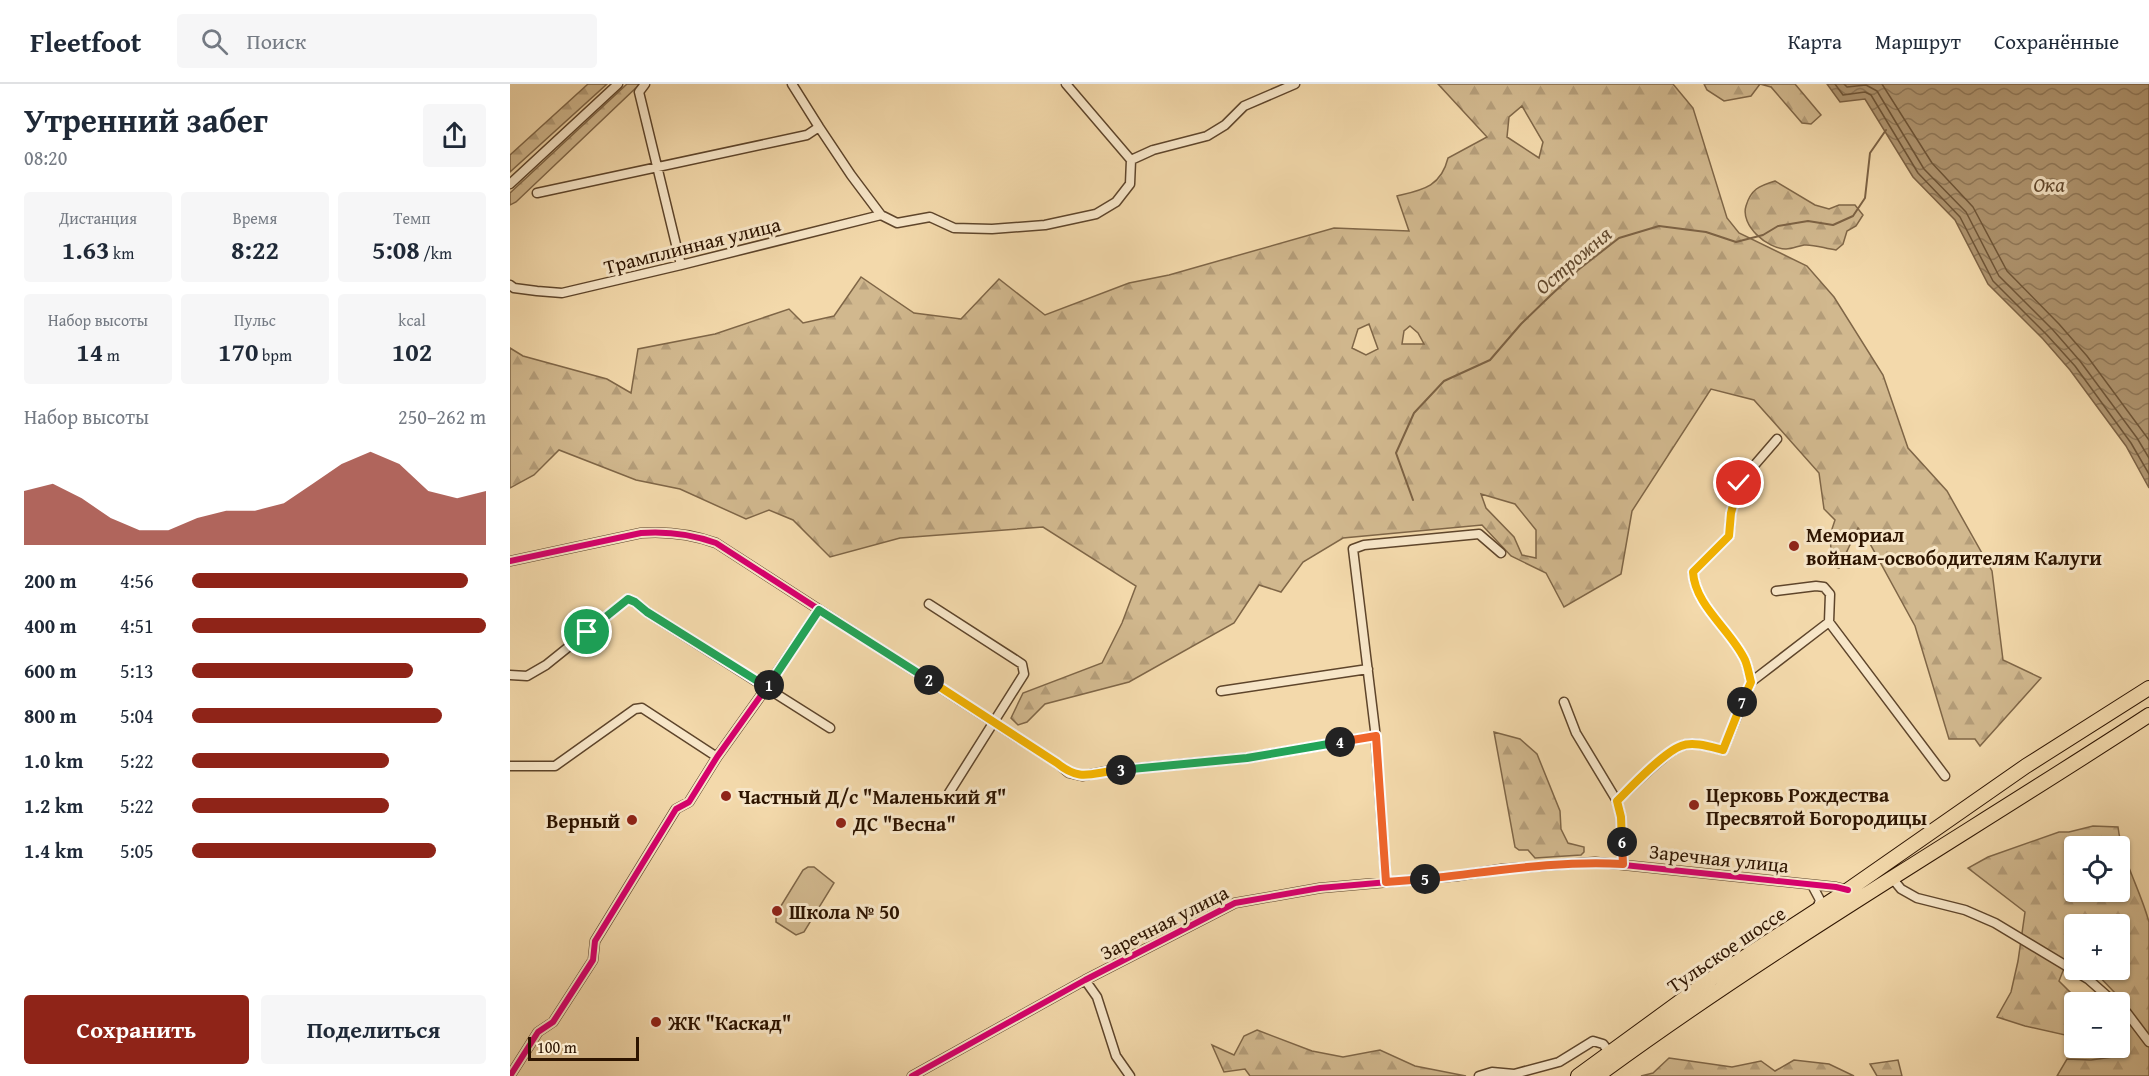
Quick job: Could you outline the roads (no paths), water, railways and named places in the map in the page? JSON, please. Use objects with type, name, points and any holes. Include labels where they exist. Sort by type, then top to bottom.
[{"type":"main road","name":"Тульское шоссе","points":[[1578,1076],[1712,980],[1848,890],[2026,766],[2149,688]]},
{"type":"main road","name":"Тульское шоссе","points":[[1597,1076],[1676,1018],[2149,715]]},
{"type":"street","points":[[510,184],[618,84]]},
{"type":"street","points":[[645,84],[639,92],[681,265]]},
{"type":"street","points":[[792,84],[819,128],[881,215]]},
{"type":"street","points":[[1066,84],[1131,160],[1153,150],[1207,136],[1225,125],[1244,106],[1295,84]]},
{"type":"street","points":[[537,193],[807,135],[819,128]]},
{"type":"street","name":"Трамплинная улица","points":[[510,285],[514,288],[562,293],[881,215],[897,223],[930,217],[954,228],[992,229],[1045,225],[1096,214],[1116,202],[1130,184],[1131,160]]},
{"type":"street","points":[[1751,682],[1745,660],[1701,596],[1694,583],[1693,572],[1729,536],[1731,513],[1739,483],[1777,439]]},
{"type":"street","points":[[510,561],[641,532],[658,531],[696,536],[716,543],[1057,763],[1069,773],[1082,776],[1108,771],[1247,758],[1376,736]]},
{"type":"street","points":[[1386,882],[1376,736],[1353,549],[1364,545],[1479,534],[1501,553]]},
{"type":"street","points":[[1776,591],[1824,587],[1830,594],[1829,622],[1946,776]]},
{"type":"street","points":[[510,675],[527,676],[546,665],[628,599],[830,728]]},
{"type":"street","points":[[929,604],[1022,664],[1024,674],[948,793]]},
{"type":"street","points":[[510,1076],[538,1032],[553,1023],[593,960],[595,941],[676,809],[689,802],[717,757],[819,610]]},
{"type":"street","points":[[1617,801],[1657,764],[1682,745],[1701,745],[1723,750],[1751,682],[1829,622]]},
{"type":"street","points":[[1221,690],[1368,669]]},
{"type":"street","points":[[1564,702],[1576,733],[1617,801],[1621,817],[1623,864]]},
{"type":"street","points":[[510,766],[555,766],[635,709],[642,708],[717,757]]},
{"type":"street","name":"Заречная улица","points":[[912,1076],[1085,980],[1235,903],[1320,888],[1595,862],[1848,890]]},
{"type":"street","points":[[1892,878],[1901,889],[1917,898],[1965,910],[1995,923],[2088,979],[2103,992]]},
{"type":"street","points":[[1812,885],[1820,900],[1820,906],[1815,912]]},
{"type":"street","points":[[1085,980],[1096,997],[1116,1056],[1130,1076]]},
{"type":"street","points":[[2130,1017],[2149,1042]]},
{"type":"street","points":[[1479,1076],[1492,1072],[1514,1074],[1559,1062],[1593,1041],[1603,1044],[1610,1053]]},
{"type":"water","name":"Ока","points":[[1827,84],[2149,84],[2149,488],[2126,446],[2070,370],[2043,339],[1988,284],[1955,220],[1913,177],[1865,99],[1840,102]]},
{"type":"waterway","name":"Острожня","points":[[1413,500],[1396,453],[1414,413],[1444,381],[1490,360],[1521,324],[1578,270],[1619,238],[1659,226],[1706,232],[1736,242],[1763,235],[1778,226],[1808,221],[1833,225],[1853,216],[1865,198],[1870,153],[1886,130]]},
{"type":"place","name":"Мемориал войнам-освободителям Калуги","points":[[1794,546]]},
{"type":"place","name":"Частный Д/с \"Маленький Я\"","points":[[726,796]]},
{"type":"place","name":"Церковь Рождества Пресвятой Богородицы","points":[[1694,805]]},
{"type":"place","name":"Верный","points":[[632,820]]},
{"type":"place","name":"ДС \"Весна\"","points":[[841,823]]},
{"type":"place","name":"Школа № 50","points":[[777,911]]},
{"type":"place","name":"ЖК \"Каскад\"","points":[[656,1022]]}]
